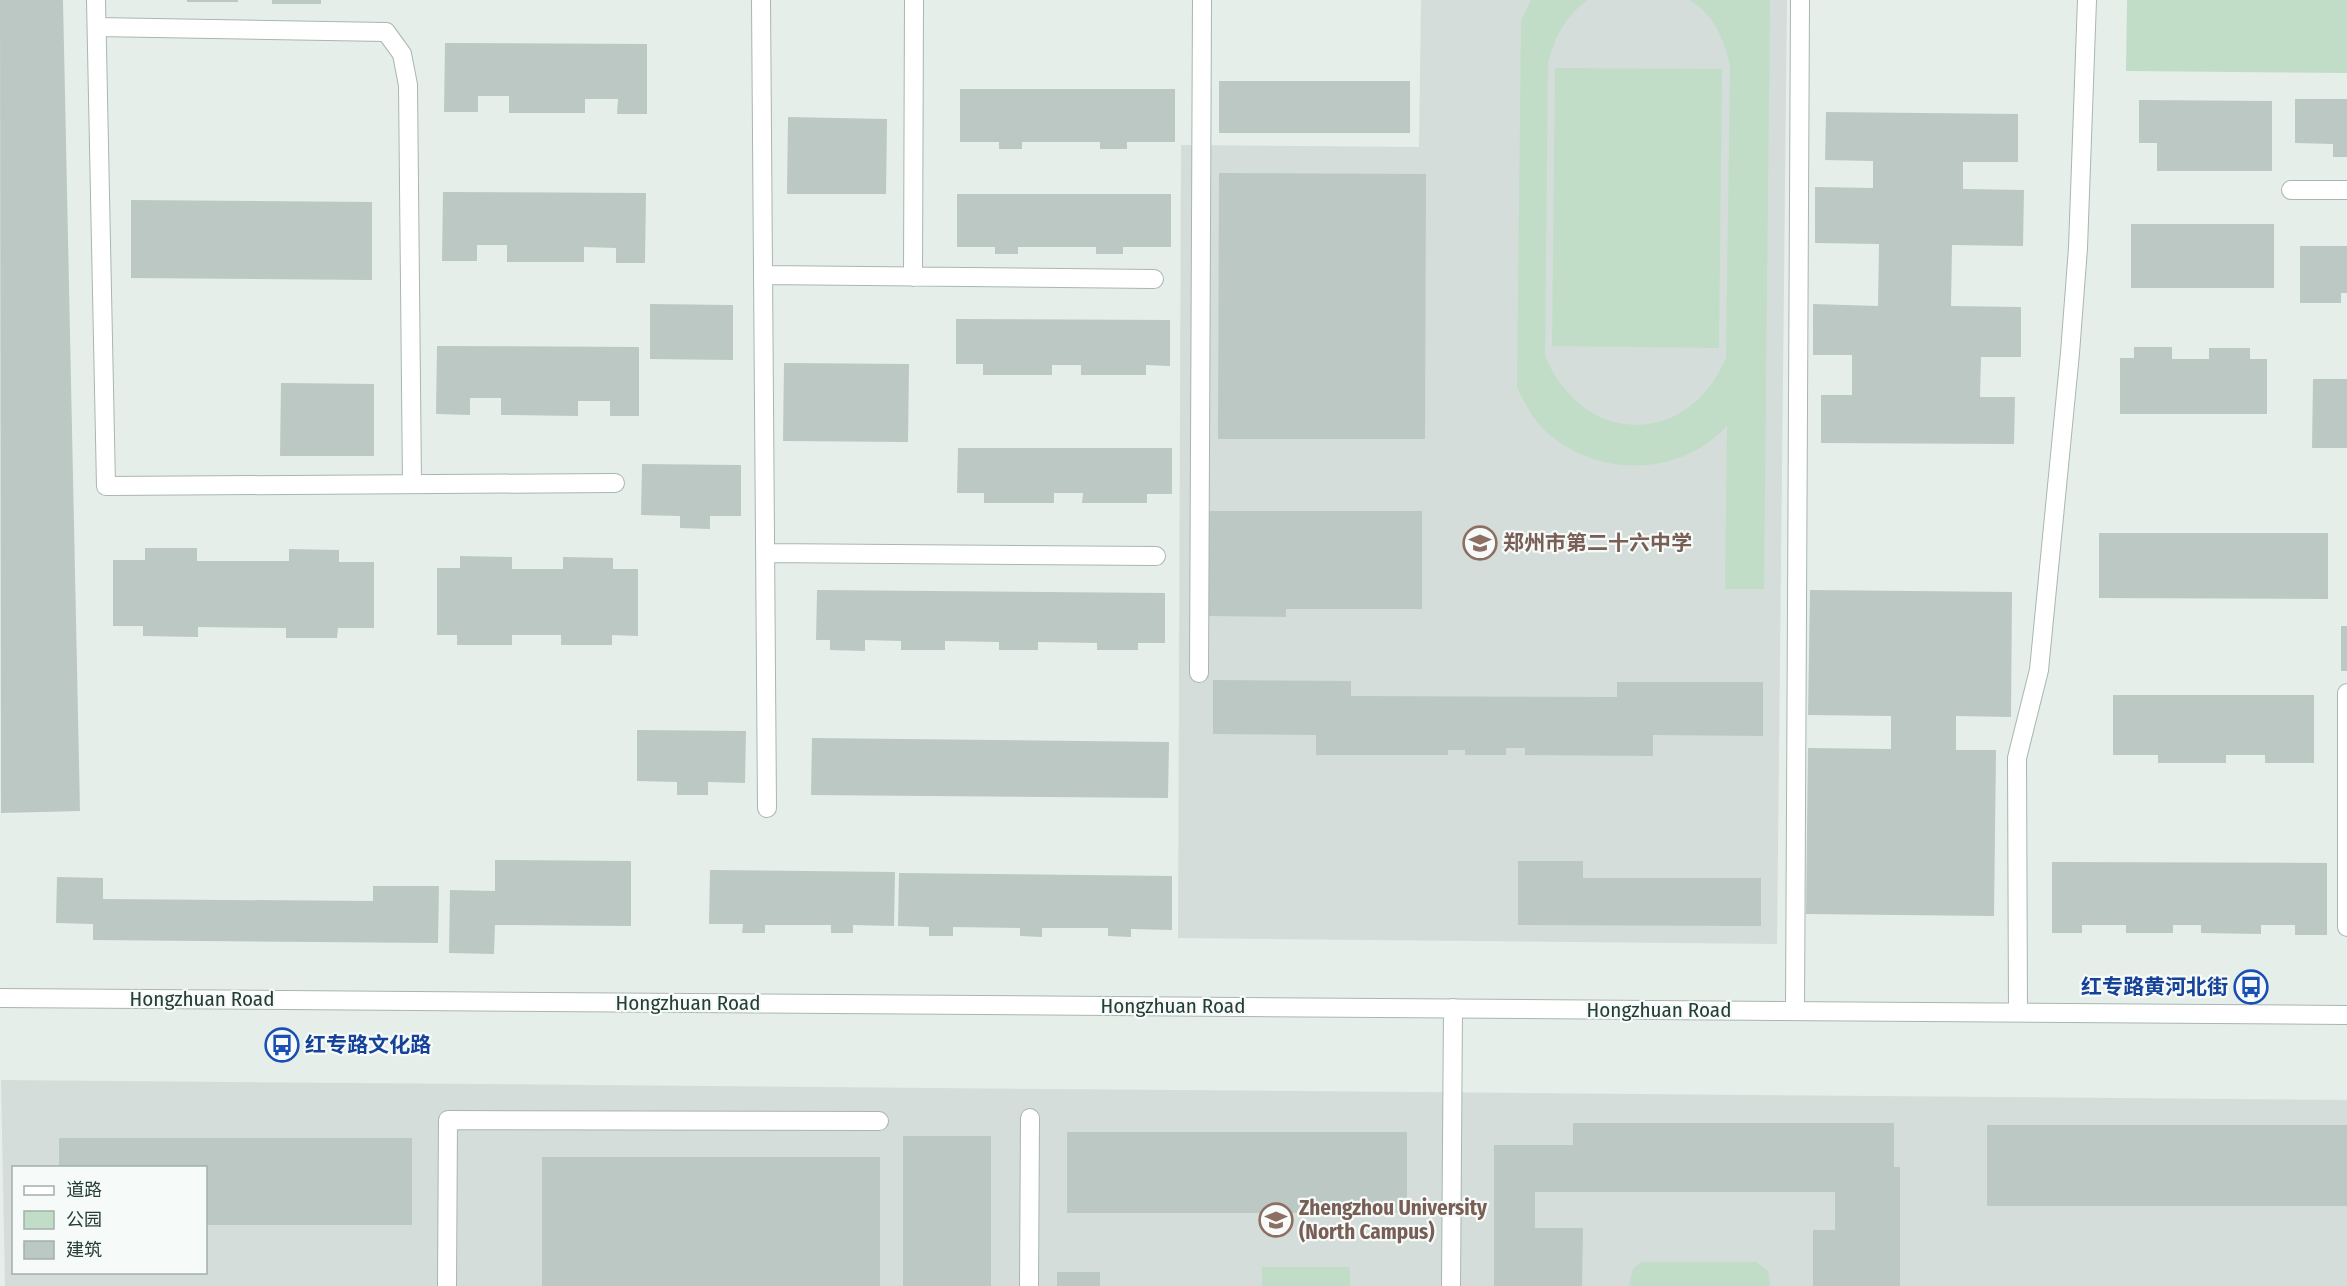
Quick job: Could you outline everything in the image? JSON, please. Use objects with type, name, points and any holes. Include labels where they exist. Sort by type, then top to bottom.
[{"type":"street","points":[[96,0],[106,486],[615,483]]},
{"type":"street","points":[[760,0],[768,808]]},
{"type":"street","points":[[913,277],[914,0]]},
{"type":"street","points":[[1199,673],[1202,0]]},
{"type":"street","points":[[1795,1011],[1800,0]]},
{"type":"street","points":[[2018,1012],[2017,758],[2039,669],[2070,353],[2078,248],[2087,0]]},
{"type":"street","points":[[97,27],[386,32],[402,54],[408,85],[412,484]]},
{"type":"street","points":[[2291,190],[2347,190]]},
{"type":"street","points":[[763,275],[1154,279]]},
{"type":"street","points":[[765,553],[1156,556]]},
{"type":"street","points":[[2347,693],[2347,927]]},
{"type":"street","name":"Hongzhuan Road","points":[[0,998],[2347,1015]]},
{"type":"street","points":[[1451,1286],[1453,1008]]},
{"type":"street","points":[[1029,1286],[1030,1118]]},
{"type":"street","points":[[447,1286],[448,1120],[879,1121]]},
{"type":"shaded area","name":"郑州市第二十六中学","points":[[1421,0],[1787,0],[1777,944],[1178,938],[1181,145],[1419,147]]},
{"type":"shaded area","name":"Zhengzhou University (North Campus)","points":[[1,1080],[2347,1100],[2347,1286],[5,1286]]},
{"type":"green space","points":[[1531,0],[1588,0],[1567,20],[1554,44],[1548,63],[1545,356],[1562,386],[1584,407],[1609,420],[1636,425],[1662,421],[1687,408],[1709,387],[1726,358],[1730,65],[1717,28],[1706,13],[1690,0],[1770,0],[1764,589],[1725,589],[1727,426],[1707,443],[1685,455],[1662,463],[1637,466],[1612,464],[1588,457],[1565,446],[1544,430],[1525,404],[1517,387],[1521,21]]},
{"type":"green space","points":[[2127,0],[2347,0],[2347,73],[2126,71]]},
{"type":"green space","points":[[1555,68],[1722,69],[1719,348],[1552,346]]},
{"type":"green space","points":[[1641,1262],[1756,1262],[1768,1271],[1770,1286],[1629,1286],[1633,1269]]},
{"type":"green space","points":[[1262,1267],[1350,1267],[1350,1286],[1262,1286]]},
{"type":"building","points":[[0,0],[63,0],[80,811],[1,813]]},
{"type":"building","points":[[187,0],[238,0],[238,2],[187,2]]},
{"type":"building","points":[[272,0],[321,0],[321,4],[272,4]]},
{"type":"building","points":[[445,43],[647,44],[647,114],[617,114],[618,99],[585,99],[585,113],[509,113],[509,96],[478,96],[478,112],[444,112]]},
{"type":"building","points":[[1219,81],[1410,81],[1410,133],[1219,133]]},
{"type":"building","points":[[960,89],[1175,89],[1175,142],[1127,142],[1127,149],[1100,149],[1100,142],[1022,142],[1022,149],[999,149],[999,142],[960,142]]},
{"type":"building","points":[[2295,99],[2347,99],[2347,157],[2333,157],[2333,144],[2295,143]]},
{"type":"building","points":[[2139,100],[2272,101],[2272,171],[2157,171],[2157,143],[2139,143]]},
{"type":"building","points":[[1826,112],[2018,114],[2018,162],[1963,162],[1963,189],[2024,190],[2023,246],[1952,245],[1951,306],[2021,307],[2021,357],[1981,357],[1980,397],[2015,397],[2014,444],[1821,443],[1821,395],[1852,395],[1852,355],[1813,355],[1813,304],[1878,306],[1879,244],[1815,243],[1815,187],[1873,188],[1873,161],[1825,160]]},
{"type":"building","points":[[788,117],[887,119],[886,194],[787,194]]},
{"type":"building","points":[[1219,173],[1426,174],[1425,439],[1218,439]]},
{"type":"building","points":[[443,192],[646,193],[645,263],[616,263],[616,248],[584,247],[584,262],[507,262],[507,245],[477,245],[477,261],[442,261]]},
{"type":"building","points":[[957,194],[1171,194],[1171,247],[1123,247],[1123,254],[1096,254],[1096,247],[1018,247],[1018,254],[995,254],[995,247],[957,247]]},
{"type":"building","points":[[131,200],[372,202],[372,280],[131,278]]},
{"type":"building","points":[[2131,224],[2274,224],[2274,288],[2131,288]]},
{"type":"building","points":[[2300,246],[2347,246],[2347,293],[2341,293],[2341,303],[2300,303]]},
{"type":"building","points":[[650,304],[733,305],[733,360],[650,359]]},
{"type":"building","points":[[956,319],[1170,320],[1170,366],[1146,365],[1146,375],[1081,375],[1081,365],[1052,365],[1052,375],[983,375],[983,364],[956,364]]},
{"type":"building","points":[[437,346],[639,347],[639,416],[610,416],[610,401],[578,401],[578,416],[501,415],[501,398],[470,398],[470,415],[436,414]]},
{"type":"building","points":[[2134,347],[2172,347],[2172,359],[2209,359],[2209,348],[2250,348],[2250,359],[2267,359],[2267,414],[2120,414],[2120,358],[2134,358]]},
{"type":"building","points":[[784,363],[909,364],[908,442],[783,441]]},
{"type":"building","points":[[2313,379],[2347,379],[2347,448],[2312,448]]},
{"type":"building","points":[[281,383],[374,384],[374,456],[280,456]]},
{"type":"building","points":[[958,448],[1172,448],[1172,494],[1147,494],[1147,503],[1082,503],[1083,493],[1054,493],[1054,503],[984,503],[984,493],[957,493]]},
{"type":"building","points":[[642,464],[741,465],[741,516],[710,516],[710,529],[680,528],[680,516],[641,515]]},
{"type":"building","points":[[1207,511],[1422,511],[1422,609],[1286,609],[1286,617],[1206,616]]},
{"type":"building","points":[[2099,533],[2328,533],[2328,599],[2099,598]]},
{"type":"building","points":[[145,548],[197,548],[197,561],[289,561],[289,549],[339,550],[339,562],[374,562],[374,628],[338,628],[337,638],[286,638],[286,628],[198,627],[198,637],[143,636],[143,626],[113,626],[113,560],[145,560]]},
{"type":"building","points":[[460,556],[512,557],[512,569],[563,569],[563,557],[613,558],[613,569],[638,569],[638,636],[612,635],[612,645],[561,645],[561,635],[512,635],[512,645],[457,645],[457,635],[437,635],[437,568],[460,568]]},
{"type":"building","points":[[817,590],[1165,593],[1165,643],[1138,643],[1138,650],[1097,650],[1097,643],[1038,642],[1038,650],[999,650],[999,642],[945,641],[945,650],[901,650],[901,641],[865,640],[865,651],[830,650],[830,640],[816,640]]},
{"type":"building","points":[[1810,590],[2012,592],[2011,717],[1956,716],[1956,750],[1996,750],[1994,916],[1806,914],[1808,748],[1891,749],[1891,716],[1808,715]]},
{"type":"building","points":[[2341,626],[2347,626],[2347,671],[2341,671]]},
{"type":"building","points":[[1213,680],[1351,681],[1351,696],[1617,697],[1617,682],[1763,682],[1763,736],[1653,735],[1653,756],[1525,755],[1525,748],[1506,748],[1506,755],[1465,755],[1465,750],[1448,750],[1448,755],[1316,755],[1316,735],[1213,734]]},
{"type":"building","points":[[2113,695],[2314,695],[2314,763],[2265,763],[2265,755],[2226,755],[2226,763],[2158,763],[2158,755],[2113,755]]},
{"type":"building","points":[[637,730],[746,731],[745,783],[708,782],[708,795],[677,795],[677,782],[637,781]]},
{"type":"building","points":[[812,738],[1169,742],[1168,798],[811,795]]},
{"type":"building","points":[[495,860],[631,861],[631,926],[495,925],[494,954],[449,953],[450,890],[495,891]]},
{"type":"building","points":[[1518,861],[1583,861],[1583,878],[1761,878],[1761,926],[1518,925]]},
{"type":"building","points":[[2052,862],[2327,863],[2327,935],[2295,935],[2295,925],[2261,925],[2261,934],[2201,933],[2201,925],[2173,925],[2173,933],[2126,933],[2126,925],[2082,925],[2082,933],[2052,933]]},
{"type":"building","points":[[710,870],[895,872],[894,926],[853,925],[853,933],[831,933],[831,925],[765,925],[765,933],[742,933],[743,924],[709,924]]},
{"type":"building","points":[[899,873],[1172,876],[1172,930],[1131,929],[1131,937],[1108,936],[1108,928],[1042,928],[1042,937],[1020,936],[1020,928],[953,927],[953,936],[929,936],[929,927],[898,926]]},
{"type":"building","points":[[57,877],[103,878],[103,899],[373,901],[373,886],[439,886],[438,943],[93,940],[93,924],[56,923]]},
{"type":"building","points":[[1573,1123],[1894,1123],[1894,1167],[1900,1167],[1900,1286],[1813,1286],[1813,1230],[1835,1230],[1835,1192],[1535,1192],[1535,1228],[1583,1228],[1582,1286],[1494,1286],[1494,1145],[1573,1145]]},
{"type":"building","points":[[1987,1125],[2347,1125],[2347,1206],[1987,1206]]},
{"type":"building","points":[[1067,1132],[1407,1132],[1407,1213],[1067,1213]]},
{"type":"building","points":[[903,1136],[991,1136],[991,1286],[903,1286]]},
{"type":"building","points":[[59,1138],[412,1138],[412,1225],[207,1225],[207,1166],[59,1166]]},
{"type":"building","points":[[542,1157],[880,1157],[880,1286],[542,1286]]},
{"type":"building","points":[[1057,1272],[1100,1272],[1100,1286],[1057,1286]]},
{"type":"place","name":"郑州市第二十六中学","points":[[1480,543]]},
{"type":"place","name":"红专路黄河北街","points":[[2251,987]]},
{"type":"place","name":"红专路文化路","points":[[282,1045]]},
{"type":"place","name":"Zhengzhou University (North Campus)","points":[[1276,1220]]}]
